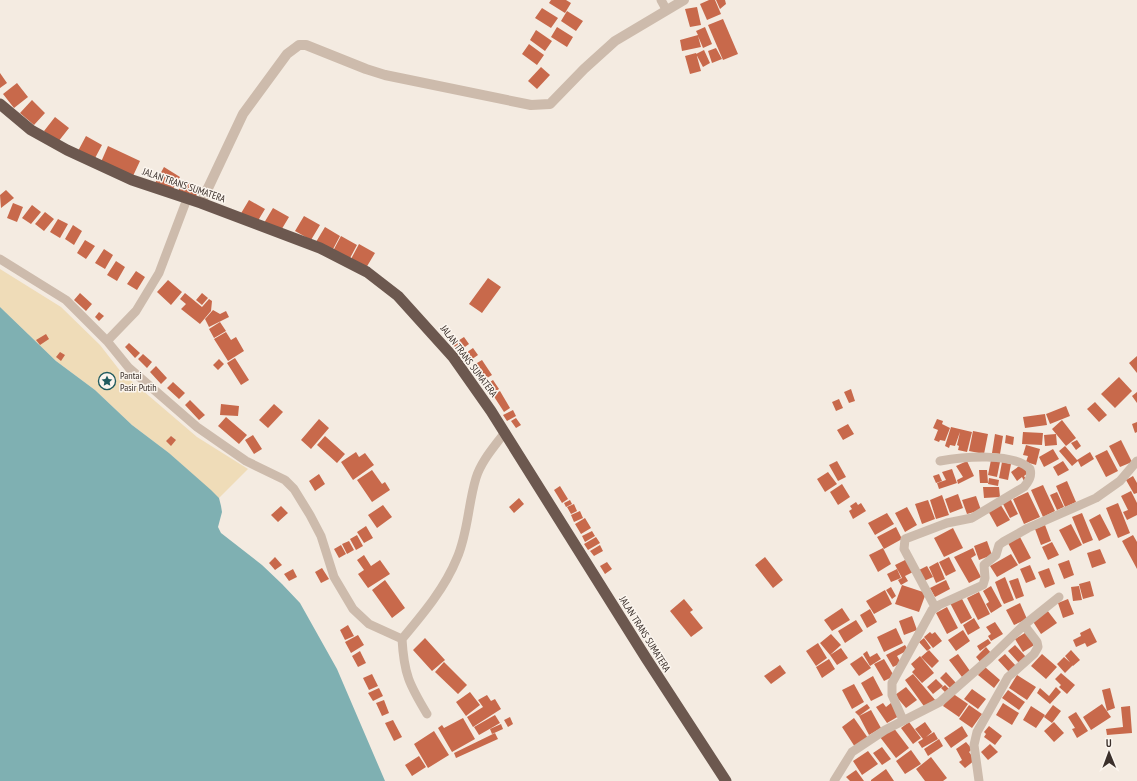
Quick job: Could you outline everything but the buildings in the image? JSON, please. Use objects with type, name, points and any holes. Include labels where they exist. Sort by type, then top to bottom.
[{"type":"highway","name":"JALAN TRANS SUMATERA","points":[[0,104],[31,130],[67,150],[132,180],[201,203],[320,248],[366,272],[398,296],[428,327],[453,357],[505,432],[646,658],[726,781]]},
{"type":"street","points":[[661,0],[666,9]]},
{"type":"street","points":[[201,203],[243,114],[287,54],[299,45],[306,45],[385,75],[540,106],[550,104],[584,68],[615,42],[666,9],[684,0]]},
{"type":"street","points":[[107,341],[136,311],[159,273],[187,199]]},
{"type":"street","points":[[0,259],[66,300],[107,341],[129,368],[197,427],[246,461],[285,480],[300,498],[321,536],[334,577],[353,609],[369,624],[402,639]]},
{"type":"street","points":[[427,714],[408,683],[403,662],[402,639],[420,617],[450,574],[464,537],[476,478],[482,465],[505,432]]},
{"type":"street","points":[[935,607],[904,549],[905,539],[947,523],[974,517],[1024,487],[1029,481],[1031,474],[1030,469],[1024,464],[995,458],[960,458],[940,461]]},
{"type":"street","points":[[903,720],[892,695],[892,683],[935,607],[983,585],[985,578],[984,565],[996,555],[999,545],[1003,542],[1028,528],[1096,498],[1120,481],[1137,461]]},
{"type":"street","points":[[834,781],[852,752],[903,720],[940,702],[990,658],[1024,625],[1059,597]]},
{"type":"street","points":[[979,781],[974,745],[977,732],[1008,677],[1034,654],[1038,647],[1037,642],[1024,625]]},
{"type":"sand","name":"Pantai Pasir Putih","points":[[0,269],[61,307],[100,345],[121,372],[197,437],[248,469],[219,498],[169,453],[132,425],[95,390],[56,361],[0,307]]},
{"type":"water","points":[[0,307],[56,361],[95,390],[132,425],[169,453],[219,498],[222,512],[218,527],[221,533],[262,565],[300,603],[337,669],[385,781],[0,781]]},
{"type":"place","name":"Pantai Pasir Putih","points":[[107,381]]}]
